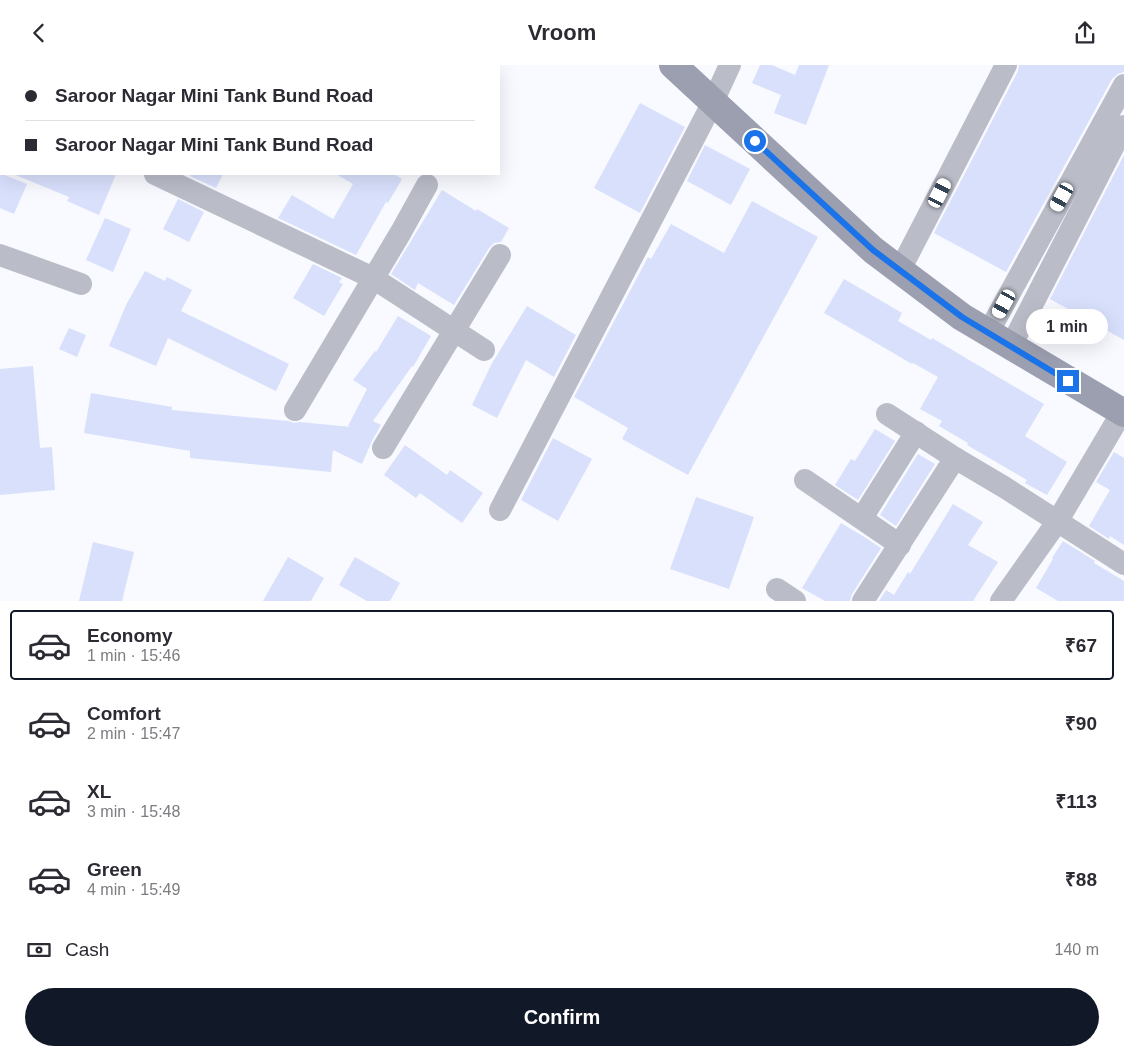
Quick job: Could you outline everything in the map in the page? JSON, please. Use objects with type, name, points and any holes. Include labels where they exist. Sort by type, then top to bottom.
[{"type":"main road","points":[[673,65],[873,250],[962,317],[1123,413]]},
{"type":"street","points":[[500,510],[713,102],[730,65]]},
{"type":"street","points":[[900,270],[1006,65]]},
{"type":"street","points":[[1000,339],[1124,85]]},
{"type":"street","points":[[1000,339],[1124,126]]},
{"type":"street","points":[[157,175],[373,279],[484,350]]},
{"type":"street","points":[[295,410],[401,233],[427,185]]},
{"type":"street","points":[[0,255],[81,284]]},
{"type":"street","points":[[383,448],[500,255]]},
{"type":"street","points":[[1002,601],[1057,522],[1123,413]]},
{"type":"street","points":[[887,414],[1124,564]]},
{"type":"street","points":[[862,518],[916,432]]},
{"type":"street","points":[[863,601],[955,458]]},
{"type":"street","points":[[805,480],[900,545]]},
{"type":"building","points":[[760,65],[772,65],[795,75],[799,65],[829,65],[806,125],[774,113],[781,95],[752,83]]},
{"type":"building","points":[[1019,65],[1124,65],[1124,72],[1112,79],[1006,272],[934,233],[1018,71]]},
{"type":"building","points":[[640,103],[685,127],[640,213],[594,188]]},
{"type":"building","points":[[705,145],[750,169],[731,205],[687,181]]},
{"type":"building","points":[[1124,155],[1124,340],[1050,299]]},
{"type":"building","points":[[0,175],[5,175],[27,184],[14,214],[0,208]]},
{"type":"building","points":[[15,175],[116,175],[99,215],[67,201],[69,197]]},
{"type":"building","points":[[190,175],[222,175],[216,188]]},
{"type":"building","points":[[338,175],[396,175],[402,179],[388,203],[386,202],[356,255],[278,218],[292,195],[333,219],[353,184]]},
{"type":"building","points":[[442,190],[509,228],[501,242],[494,243],[489,248],[454,305],[418,283],[415,290],[391,274]]},
{"type":"building","points":[[178,199],[204,212],[189,242],[163,229]]},
{"type":"building","points":[[752,201],[818,237],[688,475],[622,439],[628,428],[574,397],[648,257],[651,259],[671,224],[724,253]]},
{"type":"building","points":[[105,218],[131,229],[113,272],[86,260]]},
{"type":"building","points":[[313,264],[342,278],[339,282],[343,284],[324,316],[293,298]]},
{"type":"building","points":[[145,271],[165,281],[167,277],[192,290],[181,311],[289,364],[276,391],[168,338],[156,366],[109,346],[126,305]]},
{"type":"building","points":[[844,279],[902,313],[898,321],[931,340],[932,338],[1044,404],[1025,436],[1067,462],[1047,495],[1025,483],[1027,480],[967,445],[968,443],[939,426],[942,421],[920,409],[938,377],[824,313]]},
{"type":"building","points":[[527,306],[576,335],[554,377],[526,360],[497,418],[472,405],[491,365]]},
{"type":"building","points":[[398,316],[431,336],[413,367],[373,421],[381,425],[362,464],[333,450],[331,472],[190,458],[190,451],[84,433],[91,393],[172,407],[172,410],[351,427],[348,426],[367,389],[353,380],[376,352]]},
{"type":"building","points":[[69,328],[86,335],[77,357],[59,349]]},
{"type":"building","points":[[33,366],[40,448],[52,447],[55,490],[0,495],[0,369]]},
{"type":"building","points":[[875,429],[895,441],[858,500],[835,485],[851,459],[855,461]]},
{"type":"building","points":[[553,438],[592,459],[558,521],[521,500]]},
{"type":"building","points":[[405,445],[447,475],[450,470],[483,493],[462,523],[420,493],[416,498],[384,475]]},
{"type":"building","points":[[1114,452],[1124,458],[1124,545],[1110,536],[1109,539],[1089,526],[1110,490],[1096,482]]},
{"type":"building","points":[[918,454],[935,464],[896,526],[880,515]]},
{"type":"building","points":[[696,497],[754,517],[729,589],[670,569]]},
{"type":"building","points":[[953,504],[983,522],[968,545],[998,562],[973,601],[879,601],[886,590],[894,595],[908,572],[910,574]]},
{"type":"building","points":[[841,523],[881,548],[852,594],[850,601],[825,601],[802,588]]},
{"type":"building","points":[[1063,541],[1124,581],[1124,601],[1058,601],[1036,588]]},
{"type":"building","points":[[93,542],[134,552],[122,601],[79,601]]},
{"type":"building","points":[[288,557],[324,578],[311,601],[263,601]]},
{"type":"building","points":[[355,557],[400,583],[390,601],[367,601],[339,585]]},
{"type":"route","points":[[755,141],[873,250],[962,317],[1068,381]]}]
